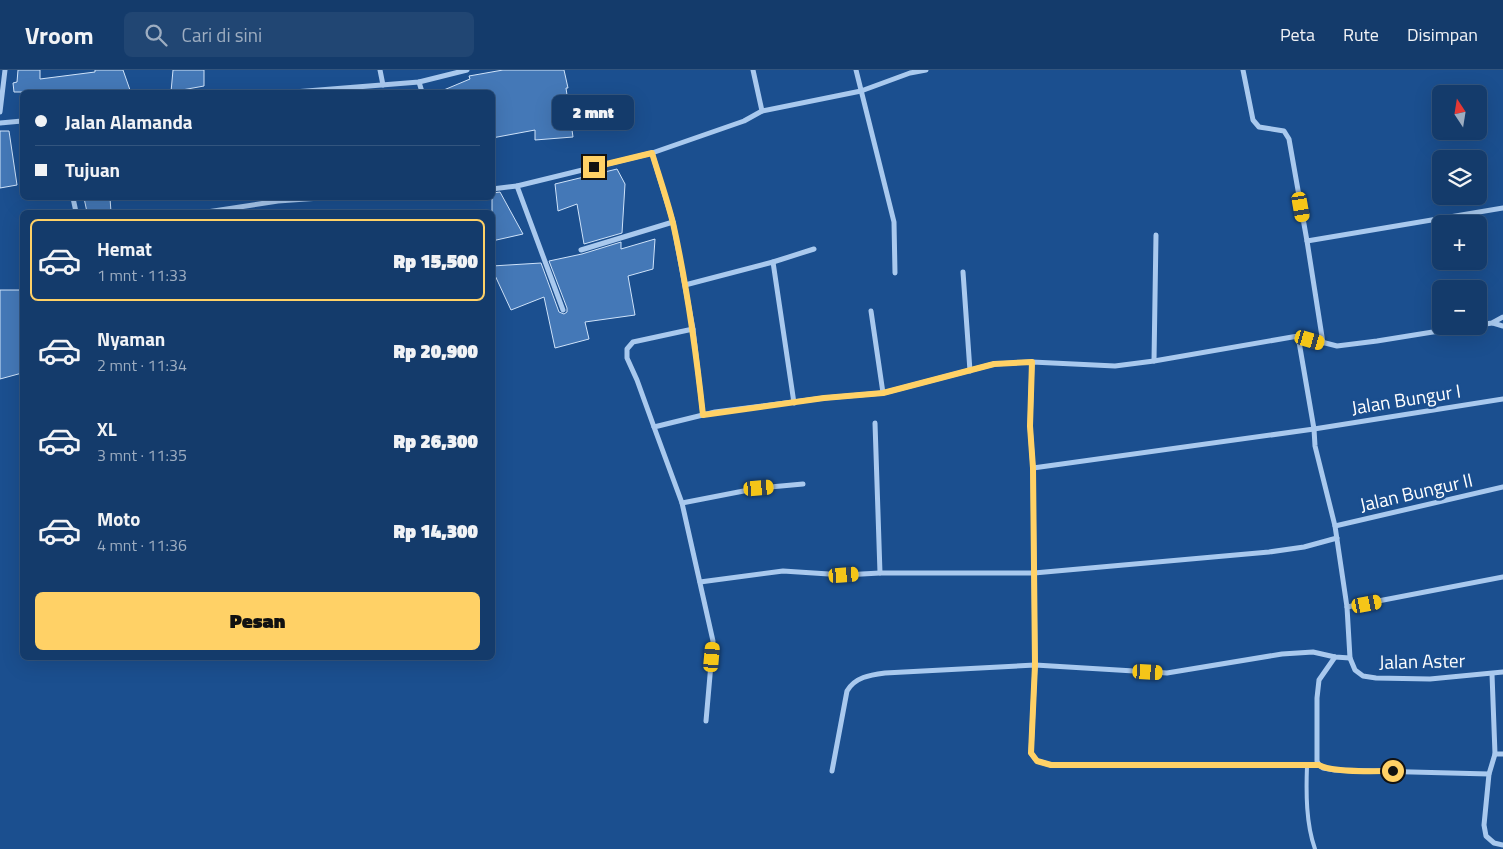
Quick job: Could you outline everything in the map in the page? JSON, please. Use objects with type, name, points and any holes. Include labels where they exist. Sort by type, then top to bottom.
[{"type":"street","points":[[0,112],[6,70]]},
{"type":"street","points":[[380,70],[383,85]]},
{"type":"street","points":[[319,90],[419,82],[467,70]]},
{"type":"street","points":[[753,70],[762,111]]},
{"type":"street","points":[[856,70],[894,222],[895,273]]},
{"type":"street","points":[[495,189],[517,186],[652,153],[744,121],[762,111],[861,91],[910,73],[926,70]]},
{"type":"street","points":[[1244,70],[1253,120],[1259,127],[1284,132],[1289,139],[1323,344]]},
{"type":"street","points":[[419,82],[421,90]]},
{"type":"street","points":[[0,123],[20,121]]},
{"type":"street","points":[[652,153],[673,222],[693,329],[703,415]]},
{"type":"street","points":[[517,186],[563,310]]},
{"type":"street","points":[[220,210],[292,200]]},
{"type":"street","points":[[1307,241],[1503,208]]},
{"type":"street","points":[[580,250],[673,222]]},
{"type":"street","points":[[1154,361],[1156,235]]},
{"type":"street","points":[[685,285],[773,262],[814,249]]},
{"type":"street","points":[[773,262],[794,403]]},
{"type":"street","points":[[963,272],[970,371]]},
{"type":"street","points":[[871,310],[883,393]]},
{"type":"street","points":[[1487,323],[1503,317]]},
{"type":"street","points":[[1492,322],[1503,326]]},
{"type":"street","points":[[693,329],[633,342],[627,349],[627,358],[637,380],[682,503],[713,641],[706,721]]},
{"type":"street","points":[[654,427],[703,415],[824,398],[883,393],[994,364],[1032,362],[1115,366],[1298,336],[1323,344],[1337,346],[1432,332]]},
{"type":"street","points":[[832,771],[847,691],[859,679],[885,672],[1035,665],[1166,673],[1282,654],[1312,652],[1350,658],[1347,607],[1337,538],[1315,446],[1314,429],[1298,336]]},
{"type":"street","points":[[1032,362],[1030,426],[1033,468],[1035,665],[1031,753],[1037,761],[1051,765],[1319,765],[1323,768],[1335,770],[1489,774]]},
{"type":"street","name":"Jalan Bungur I","points":[[1033,468],[1314,429],[1503,399]]},
{"type":"street","points":[[876,423],[880,573]]},
{"type":"street","points":[[682,503],[759,488],[803,484]]},
{"type":"street","name":"Jalan Bungur II","points":[[1335,526],[1503,488]]},
{"type":"street","points":[[700,582],[783,571],[844,575],[880,573],[1034,573],[1269,552],[1304,547],[1337,538]]},
{"type":"street","points":[[1347,607],[1503,577]]},
{"type":"street","points":[[1319,765],[1317,761],[1317,698],[1319,680],[1335,657]]},
{"type":"street","name":"Jalan Aster","points":[[1350,658],[1355,670],[1363,676],[1376,678],[1430,679],[1503,672]]},
{"type":"street","points":[[1492,674],[1495,754],[1489,774],[1484,825],[1486,836],[1494,843],[1503,845]]},
{"type":"street","points":[[1495,754],[1503,754]]},
{"type":"lane","points":[[1307,766],[1308,810],[1311,840],[1314,849]]},
{"type":"building","points":[[18,70],[40,70],[40,79],[95,72],[95,70],[123,70],[130,90],[20,90],[20,92],[14,92],[13,83],[17,82]]},
{"type":"building","points":[[173,70],[204,70],[204,86],[171,90]]},
{"type":"building","points":[[503,70],[564,70],[568,88],[566,88],[573,137],[535,140],[535,130],[495,137],[495,90],[444,90],[470,79],[469,76]]},
{"type":"building","points":[[0,131],[9,131],[17,185],[0,188]]},
{"type":"building","points":[[617,169],[625,184],[622,233],[584,244],[577,204],[558,211],[555,184]]},
{"type":"building","points":[[500,192],[523,234],[495,240],[495,210],[492,210],[492,200],[495,200],[495,193]]},
{"type":"building","points":[[84,200],[110,200],[111,210],[87,210]]},
{"type":"building","points":[[655,239],[653,269],[628,276],[635,315],[585,322],[589,339],[555,348],[544,297],[511,310],[495,275],[495,266],[541,263],[559,312],[564,314],[567,312],[567,308],[549,261],[582,254],[621,242],[621,249]]},
{"type":"building","points":[[0,290],[20,290],[20,374],[0,379]]},
{"type":"route","points":[[594,167],[652,153],[673,222],[693,329],[703,415],[824,398],[883,393],[994,364],[1032,362],[1030,426],[1033,468],[1035,665],[1031,753],[1037,761],[1051,765],[1319,765],[1323,768],[1335,770],[1393,771]]}]
